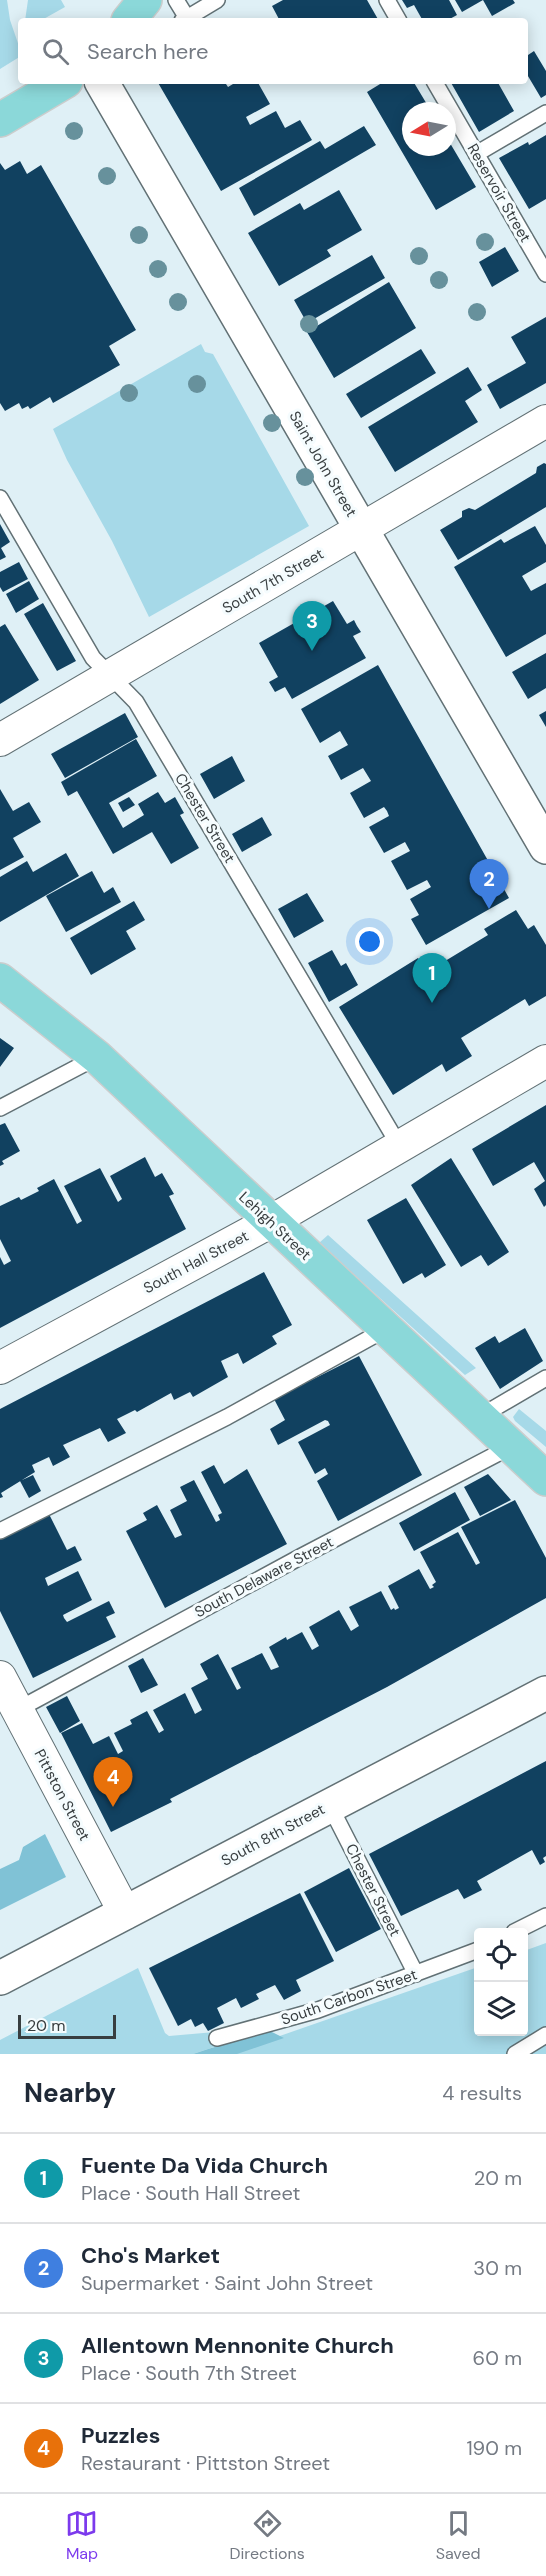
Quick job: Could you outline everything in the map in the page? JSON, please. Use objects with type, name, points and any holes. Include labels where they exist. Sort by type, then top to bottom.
[{"type":"main road","points":[[130,18],[145,0]]},
{"type":"main road","points":[[0,120],[61,84]]},
{"type":"main road","name":"Lehigh Street","points":[[0,980],[96,1057],[546,1479]]},
{"type":"street","name":"Saint John Street","points":[[103,84],[546,847]]},
{"type":"street","name":"South 7th Street","points":[[0,740],[546,421]]},
{"type":"street","name":"South Hall Street","points":[[0,1368],[270,1222],[546,1061]]},
{"type":"street","name":"Pittston Street","points":[[0,1677],[124,1913]]},
{"type":"street","name":"South 8th Street","points":[[0,1978],[546,1693]]},
{"type":"lane","points":[[176,0],[183,18]]},
{"type":"lane","points":[[187,18],[217,0]]},
{"type":"lane","points":[[387,0],[397,18]]},
{"type":"lane","name":"Reservoir Street","points":[[436,84],[546,274]]},
{"type":"lane","points":[[476,154],[546,113]]},
{"type":"lane","name":"Chester Street","points":[[0,498],[93,658],[136,702],[399,1147]]},
{"type":"lane","points":[[0,1108],[96,1057]]},
{"type":"lane","points":[[0,1531],[227,1417],[386,1329]]},
{"type":"lane","points":[[481,1416],[546,1378]]},
{"type":"lane","name":"South Delaware Street","points":[[17,1710],[512,1446]]},
{"type":"lane","name":"Chester Street","points":[[330,1806],[416,1974]]},
{"type":"lane","points":[[522,1928],[546,1916]]},
{"type":"lane","name":"South Carbon Street","points":[[217,2038],[318,2010],[474,1952]]},
{"type":"lane","points":[[515,2054],[546,2035]]},
{"type":"shaded area","points":[[0,0],[7,0],[10,20],[18,43],[18,58],[0,69]]},
{"type":"shaded area","points":[[28,0],[61,0],[65,7],[45,18],[25,18]]},
{"type":"shaded area","points":[[201,344],[205,352],[213,354],[309,526],[149,617],[53,429]]},
{"type":"shaded area","points":[[328,1235],[476,1368],[465,1375],[319,1243]]},
{"type":"shaded area","points":[[519,1409],[546,1431],[546,1447],[515,1421],[513,1417]]},
{"type":"shaded area","points":[[45,1834],[66,1877],[0,1910],[0,1869],[19,1860],[23,1847]]},
{"type":"shaded area","points":[[546,1943],[546,2054],[228,2054],[474,1968],[474,2036],[528,2036],[528,1950]]},
{"type":"shaded area","points":[[138,1968],[165,2033],[169,2036],[215,2032],[220,2045],[193,2054],[0,2054],[0,2040]]},
{"type":"shaded area","points":[[270,2031],[284,2038],[237,2054],[193,2054],[251,2037]]},
{"type":"building","points":[[283,0],[367,0],[377,18],[278,18],[272,6]]},
{"type":"building","points":[[402,0],[449,0],[457,15],[452,18],[421,18],[414,5],[407,8]]},
{"type":"building","points":[[455,0],[483,0],[462,12]]},
{"type":"building","points":[[483,0],[513,0],[515,3],[492,16]]},
{"type":"building","points":[[534,51],[546,71],[546,95],[541,98],[528,76],[528,55]]},
{"type":"building","points":[[159,84],[226,84],[228,87],[233,84],[259,84],[270,104],[246,117],[250,125],[276,111],[285,128],[300,120],[312,140],[221,191]]},
{"type":"building","points":[[380,84],[415,84],[426,102],[402,102],[402,152],[367,92]]},
{"type":"building","points":[[452,84],[499,84],[514,111],[479,132]]},
{"type":"building","points":[[364,126],[376,145],[254,216],[239,188],[320,141],[325,149]]},
{"type":"building","points":[[546,135],[546,199],[529,209],[499,158]]},
{"type":"building","points":[[456,153],[476,187],[436,210],[404,156],[456,156]]},
{"type":"building","points":[[20,161],[27,174],[41,165],[136,330],[109,346],[120,365],[53,403],[50,397],[30,409],[28,406],[22,409],[19,403],[5,411],[0,403],[0,163],[5,170]]},
{"type":"building","points":[[339,190],[362,230],[327,250],[331,256],[279,286],[248,233],[300,203],[304,210]]},
{"type":"building","points":[[505,247],[519,271],[492,287],[479,262]]},
{"type":"building","points":[[372,255],[385,278],[307,323],[294,300]]},
{"type":"building","points":[[389,282],[416,328],[334,378],[307,332]]},
{"type":"building","points":[[546,317],[546,383],[500,409],[487,385],[526,363],[511,337]]},
{"type":"building","points":[[421,349],[436,373],[361,418],[346,394]]},
{"type":"building","points":[[468,367],[482,390],[465,401],[478,422],[395,472],[368,427]]},
{"type":"building","points":[[546,464],[546,507],[458,560],[440,530],[462,517],[462,511],[469,508],[475,510],[536,473],[537,467]]},
{"type":"building","points":[[0,524],[10,542],[1,548],[6,557],[0,560]]},
{"type":"building","points":[[535,526],[546,545],[546,562],[522,576],[531,591],[546,583],[546,634],[506,657],[454,567],[501,539],[504,543]]},
{"type":"building","points":[[19,562],[28,579],[3,592],[0,587],[0,572]]},
{"type":"building","points":[[29,581],[39,599],[16,613],[6,594]]},
{"type":"building","points":[[333,601],[347,624],[354,620],[361,632],[353,636],[366,658],[292,699],[285,687],[275,692],[269,682],[278,677],[259,643]]},
{"type":"building","points":[[43,603],[76,661],[57,671],[24,614]]},
{"type":"building","points":[[5,624],[39,680],[0,704],[0,627]]},
{"type":"building","points":[[546,653],[546,688],[528,699],[512,672]]},
{"type":"building","points":[[378,665],[509,898],[426,945],[411,919],[419,915],[410,899],[431,887],[427,880],[407,890],[391,861],[410,851],[405,842],[384,853],[369,827],[389,816],[387,811],[384,807],[364,818],[350,793],[371,781],[363,768],[341,780],[328,756],[348,745],[340,731],[320,743],[301,709]]},
{"type":"building","points":[[546,711],[546,727],[539,715]]},
{"type":"building","points":[[125,713],[138,737],[65,778],[51,754]]},
{"type":"building","points":[[136,739],[157,776],[109,803],[123,828],[144,815],[138,804],[158,792],[165,803],[175,797],[184,813],[180,815],[199,848],[171,864],[152,832],[113,854],[77,791],[68,796],[61,782]]},
{"type":"building","points":[[232,756],[245,781],[214,799],[200,774]]},
{"type":"building","points":[[0,789],[13,811],[29,802],[41,822],[13,838],[24,857],[0,870]]},
{"type":"building","points":[[129,797],[135,805],[123,812],[118,803]]},
{"type":"building","points":[[262,817],[272,835],[242,852],[232,834]]},
{"type":"building","points":[[66,853],[79,876],[0,922],[0,877],[27,861],[33,872]]},
{"type":"building","points":[[92,871],[104,893],[113,887],[121,902],[66,932],[46,896]]},
{"type":"building","points":[[307,893],[324,921],[294,938],[278,909]]},
{"type":"building","points":[[134,901],[145,920],[126,931],[136,949],[91,975],[70,938]]},
{"type":"building","points":[[516,910],[528,929],[534,925],[546,945],[546,996],[529,1006],[525,999],[461,1038],[472,1056],[446,1072],[442,1064],[393,1095],[339,1007],[418,958],[427,972],[488,935],[484,929]]},
{"type":"building","points":[[332,950],[341,966],[346,963],[358,985],[329,1002],[308,963]]},
{"type":"building","points":[[0,1038],[14,1048],[0,1067]]},
{"type":"building","points":[[546,1105],[546,1205],[544,1207],[534,1189],[545,1181],[534,1162],[493,1186],[472,1149]]},
{"type":"building","points":[[5,1123],[20,1151],[2,1161],[4,1164],[0,1166],[0,1125]]},
{"type":"building","points":[[145,1157],[155,1177],[162,1173],[174,1194],[169,1196],[186,1229],[0,1328],[0,1257],[4,1265],[11,1261],[0,1239],[0,1206],[19,1197],[21,1200],[39,1191],[37,1188],[54,1179],[77,1224],[82,1221],[64,1186],[100,1168],[118,1202],[122,1199],[110,1176]]},
{"type":"building","points":[[451,1158],[509,1252],[488,1266],[481,1255],[461,1267],[411,1185]]},
{"type":"building","points":[[406,1198],[446,1265],[425,1278],[422,1273],[403,1284],[367,1220]]},
{"type":"building","points":[[264,1272],[292,1325],[272,1336],[277,1344],[243,1364],[238,1353],[221,1361],[228,1377],[193,1397],[190,1392],[174,1400],[171,1393],[137,1412],[135,1410],[117,1419],[126,1433],[108,1442],[100,1428],[63,1445],[70,1457],[53,1466],[49,1457],[32,1465],[35,1472],[1,1493],[3,1497],[0,1498],[0,1409]]},
{"type":"building","points":[[525,1328],[543,1361],[500,1389],[475,1348],[495,1336],[499,1343]]},
{"type":"building","points":[[359,1356],[422,1475],[338,1521],[317,1481],[328,1474],[325,1468],[315,1474],[298,1442],[330,1425],[328,1421],[325,1420],[278,1445],[270,1429],[285,1420],[274,1399]]},
{"type":"building","points":[[214,1465],[224,1484],[247,1469],[287,1544],[165,1608],[126,1531],[147,1520],[143,1513],[157,1505],[175,1538],[182,1535],[170,1510],[187,1501],[180,1487],[194,1480],[216,1522],[220,1520],[218,1515],[222,1513],[201,1472]]},
{"type":"building","points":[[488,1474],[511,1500],[480,1516],[464,1487]]},
{"type":"building","points":[[33,1475],[41,1491],[29,1498],[20,1481]]},
{"type":"building","points":[[455,1492],[470,1520],[414,1551],[399,1523]]},
{"type":"building","points":[[515,1500],[546,1558],[546,1598],[387,1687],[170,1799],[172,1802],[111,1832],[61,1733],[82,1723],[93,1744],[109,1736],[118,1754],[123,1751],[114,1733],[132,1724],[130,1720],[147,1711],[159,1733],[164,1730],[153,1710],[185,1693],[195,1714],[202,1710],[191,1688],[208,1679],[200,1664],[218,1654],[237,1690],[241,1688],[231,1668],[262,1653],[271,1670],[279,1667],[269,1647],[286,1637],[287,1640],[302,1632],[312,1650],[319,1646],[309,1627],[339,1610],[351,1631],[359,1626],[349,1607],[381,1591],[391,1610],[399,1608],[388,1586],[419,1569],[430,1589],[436,1582],[420,1552],[458,1532],[476,1565],[480,1563],[461,1527]]},
{"type":"building","points":[[49,1514],[67,1550],[75,1546],[82,1560],[45,1578],[48,1586],[78,1571],[92,1600],[63,1615],[64,1618],[67,1622],[109,1601],[115,1613],[106,1617],[116,1637],[33,1678],[0,1611],[0,1539]]},
{"type":"building","points":[[143,1658],[158,1685],[141,1693],[128,1666]]},
{"type":"building","points":[[67,1696],[80,1721],[60,1733],[46,1707]]},
{"type":"building","points":[[546,1761],[546,1856],[543,1858],[545,1862],[540,1865],[532,1850],[477,1881],[482,1890],[464,1899],[458,1889],[401,1916],[369,1854]]},
{"type":"building","points":[[349,1868],[381,1929],[336,1952],[304,1892]]},
{"type":"building","points":[[300,1893],[334,1961],[296,1980],[301,1991],[284,2000],[275,1985],[256,1994],[259,1999],[241,2008],[236,1998],[217,2008],[224,2023],[208,2031],[203,2023],[195,2027],[191,2019],[178,2026],[149,1968]]},
{"type":"place","name":"Allentown Mennonite Church","points":[[312,651]]},
{"type":"place","name":"Cho's Market","points":[[489,909]]},
{"type":"place","name":"Fuente Da Vida Church","points":[[432,1003]]},
{"type":"place","name":"Puzzles","points":[[113,1807]]}]
